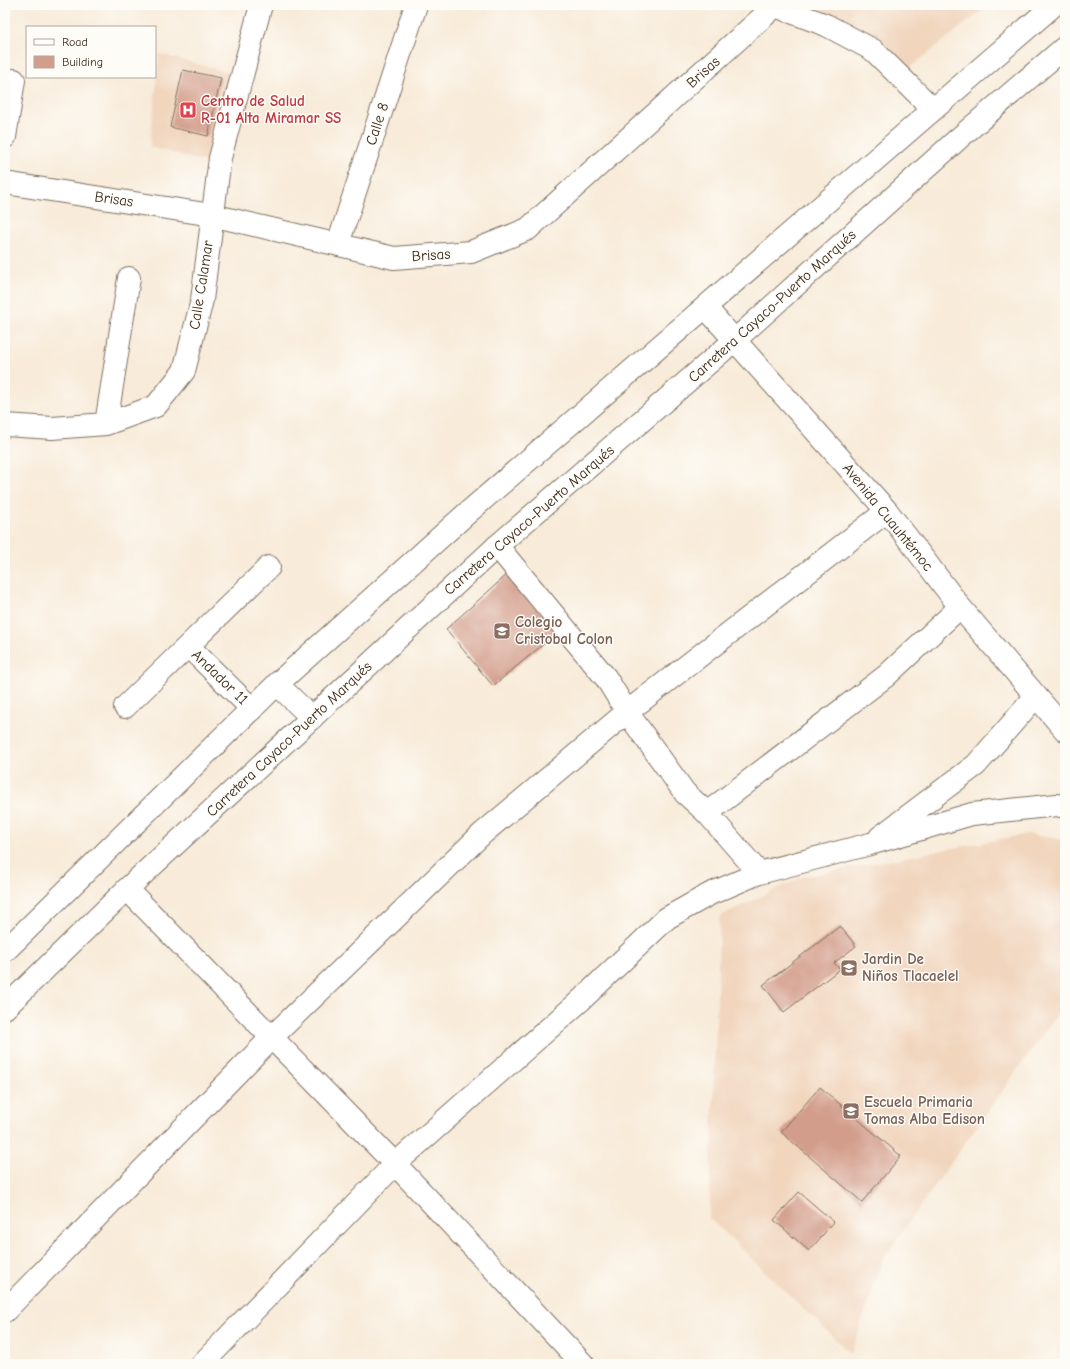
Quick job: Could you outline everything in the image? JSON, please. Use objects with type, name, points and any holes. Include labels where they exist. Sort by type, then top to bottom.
[{"type":"main road","name":"Calle Calamar","points":[[5,425],[52,428],[106,424],[156,406],[184,371],[202,300],[220,158],[261,5]]},
{"type":"main road","name":"Calle 8","points":[[338,244],[416,5]]},
{"type":"main road","points":[[5,951],[278,684],[465,515],[706,308],[1054,5]]},
{"type":"main road","name":"Brisas","points":[[5,183],[212,215],[394,258],[470,252],[528,229],[771,6]]},
{"type":"main road","points":[[771,6],[826,25],[873,50],[933,109]]},
{"type":"main road","name":"Carretera Cayaco-Puerto Marqués","points":[[5,1008],[127,889],[497,546],[735,340],[958,139],[1065,47]]},
{"type":"main road","points":[[5,137],[14,80]]},
{"type":"main road","points":[[106,424],[129,278]]},
{"type":"main road","name":"Avenida Cuauhtémoc","points":[[706,308],[888,512],[960,607],[1065,730]]},
{"type":"main road","points":[[5,1311],[272,1037],[482,834],[627,712],[888,512]]},
{"type":"main road","points":[[497,546],[606,678],[627,712],[685,793],[707,813],[759,873]]},
{"type":"main road","points":[[125,707],[269,567]]},
{"type":"main road","points":[[707,813],[886,676],[960,607]]},
{"type":"main road","name":"Andador 11","points":[[188,646],[252,709]]},
{"type":"main road","points":[[278,684],[312,718]]},
{"type":"main road","points":[[870,844],[976,765],[1036,696]]},
{"type":"main road","points":[[202,1364],[395,1164],[580,1001],[667,918],[710,894],[759,873],[870,844],[972,814],[1057,805],[1065,807]]},
{"type":"main road","points":[[127,889],[395,1164],[583,1364]]},
{"type":"shaded area","points":[[816,5],[989,5],[909,68]]},
{"type":"shaded area","name":"Centro de Salud R-01 Alta Miramar SS","points":[[159,54],[232,73],[209,163],[150,147]]},
{"type":"shaded area","name":"Escuela Primaria Tomas Alba Edison","points":[[1027,834],[1065,840],[1065,1003],[884,1257],[851,1354],[709,1218],[720,916],[802,877]]},
{"type":"building","points":[[183,70],[221,78],[208,136],[170,127]]},
{"type":"building","name":"Colegio Cristobal Colon","points":[[509,573],[558,632],[493,686],[446,629]]},
{"type":"building","points":[[840,926],[856,946],[834,963],[840,969],[784,1012],[763,985]]},
{"type":"building","points":[[820,1087],[901,1156],[862,1202],[781,1132]]},
{"type":"building","points":[[799,1192],[834,1222],[809,1251],[774,1220]]},
{"type":"place","name":"Centro de Salud R-01 Alta Miramar SS","points":[[188,110]]},
{"type":"place","name":"Colegio Cristobal Colon","points":[[502,631]]},
{"type":"place","name":"Jardin De Niños Tlacaelel","points":[[849,968]]},
{"type":"place","name":"Escuela Primaria Tomas Alba Edison","points":[[851,1111]]}]
